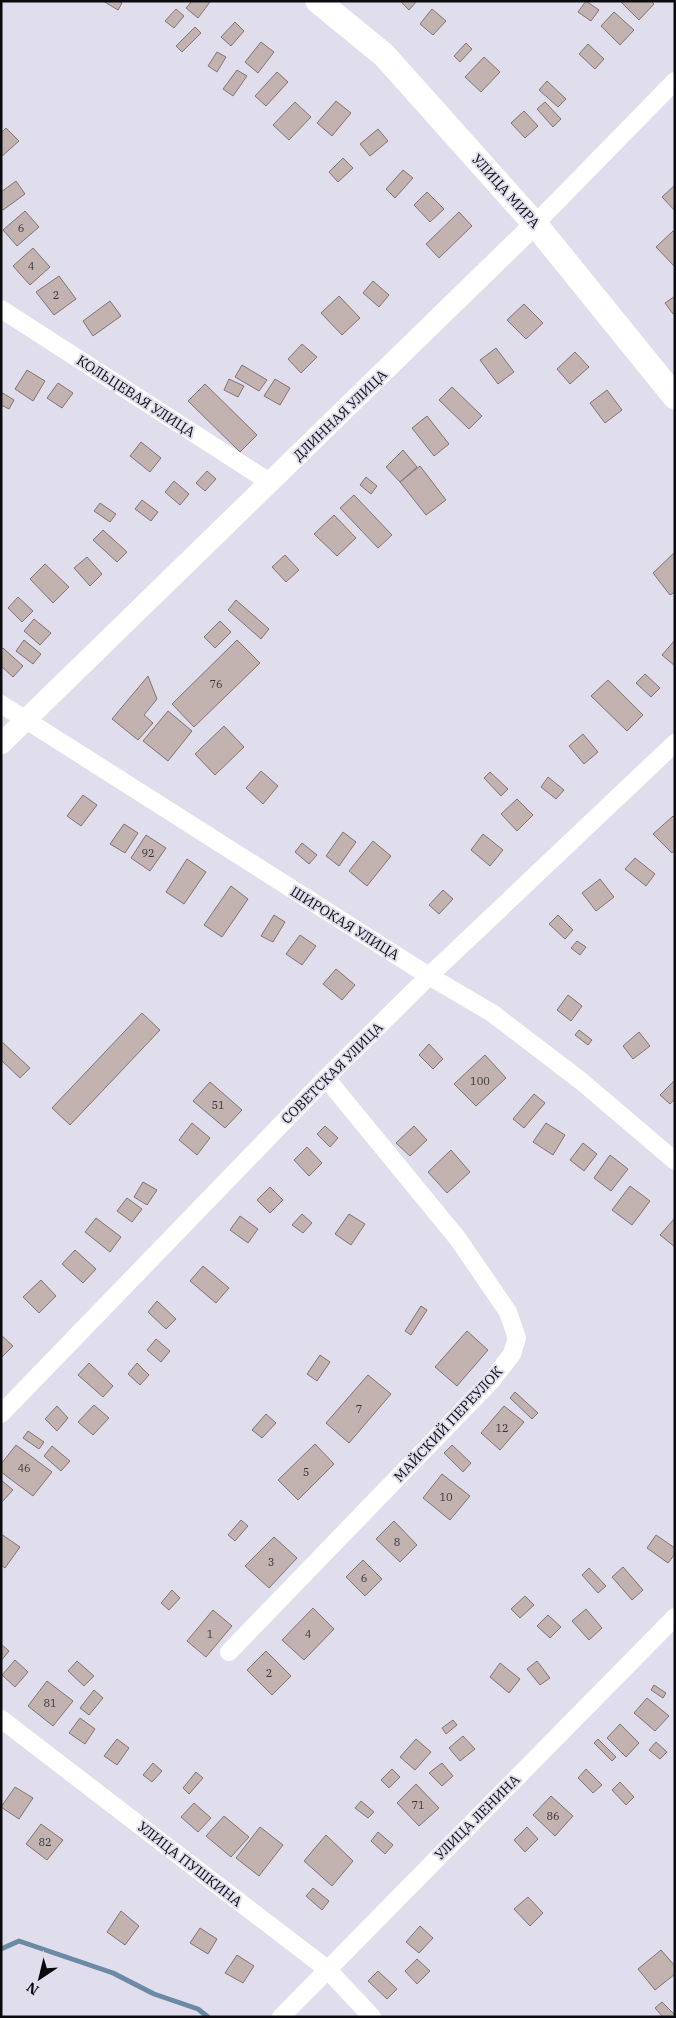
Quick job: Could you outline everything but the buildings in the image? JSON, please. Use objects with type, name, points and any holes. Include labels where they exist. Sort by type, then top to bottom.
[{"type":"highway","name":"УЛИЦА МИРА","points":[[318,1],[384,55],[536,224],[675,397]]},
{"type":"main road","name":"ДЛИННАЯ УЛИЦА","points":[[1,744],[536,224]]},
{"type":"street","name":"ДЛИННАЯ УЛИЦА","points":[[536,224],[675,81]]},
{"type":"street","name":"КОЛЬЦЕВАЯ УЛИЦА","points":[[1,309],[270,483]]},
{"type":"street","name":"ШИРОКАЯ УЛИЦА","points":[[1,704],[429,976],[492,1013],[581,1081],[675,1161]]},
{"type":"street","name":"СОВЕТСКАЯ УЛИЦА","points":[[1,1414],[326,1078],[429,976],[675,743]]},
{"type":"street","name":"МАЙСКИЙ ПЕРЕУЛОК","points":[[229,1652],[492,1380],[512,1354],[517,1338],[508,1312],[458,1239],[326,1078]]},
{"type":"street","name":"УЛИЦА ЛЕНИНА","points":[[281,2017],[326,1969],[675,1617]]},
{"type":"street","name":"УЛИЦА ПУШКИНА","points":[[1,1719],[326,1969],[372,2017]]},
{"type":"waterway","points":[[1,1949],[19,1941],[113,1973],[154,1994],[198,2009],[208,2017]]}]
